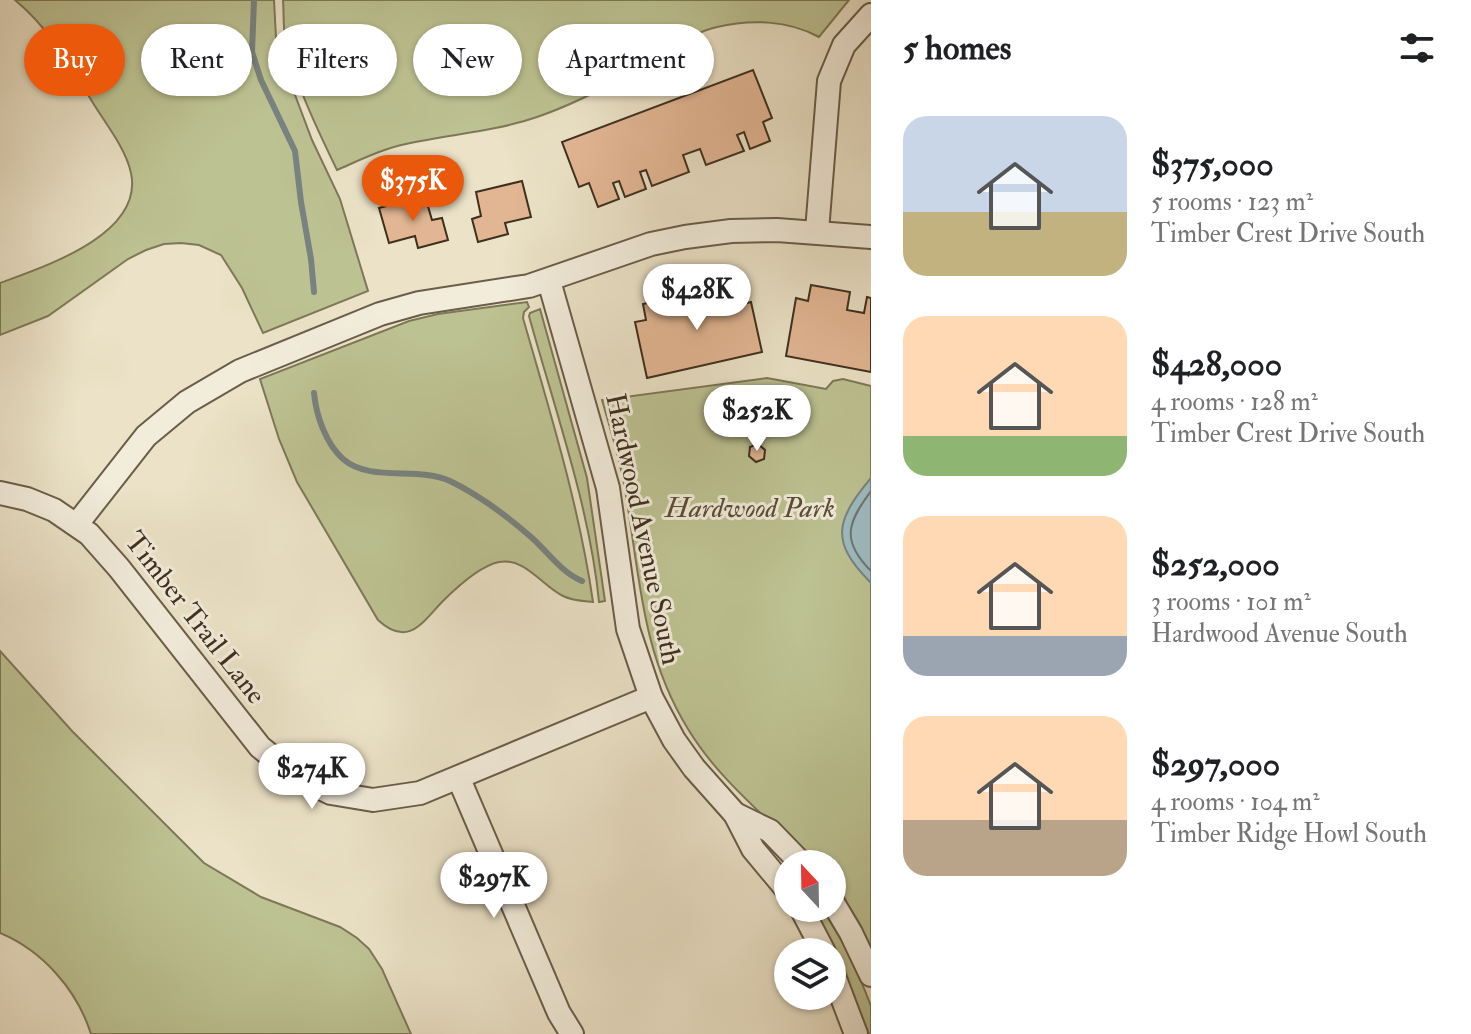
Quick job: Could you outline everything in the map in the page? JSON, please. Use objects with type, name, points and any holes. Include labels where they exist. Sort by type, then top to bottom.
[{"type":"street","points":[[817,231],[829,81],[844,45],[871,15]]},
{"type":"street","points":[[77,524],[146,436],[199,394],[240,371],[402,307],[503,292],[549,281],[651,244],[685,237],[746,230],[817,231],[871,237]]},
{"type":"street","name":"Hardwood Avenue South","points":[[549,281],[608,488],[628,629],[651,697],[674,740],[735,814],[753,849],[774,874]]},
{"type":"street","name":"Timber Trail Lane","points":[[0,493],[38,503],[77,524],[119,568],[249,735],[287,770],[322,790],[348,798],[373,800],[409,796],[459,779],[651,697]]},
{"type":"street","points":[[459,779],[561,1019],[572,1034]]},
{"type":"street","name":"Hardwood Avenue South","points":[[735,814],[770,831],[788,850]]},
{"type":"street","points":[[844,922],[871,975]]},
{"type":"street","points":[[846,1008],[856,1034]]},
{"type":"green space","points":[[15,0],[274,0],[275,24],[268,24],[268,96],[295,96],[340,199],[368,291],[263,333],[242,288],[221,255],[199,245],[164,244],[128,259],[48,316],[0,335],[0,283],[64,258],[107,231],[122,214],[131,195],[131,173],[125,155],[89,96],[125,96],[125,24],[39,24]]},
{"type":"green space","points":[[283,0],[849,0],[819,37],[795,27],[769,23],[714,28],[714,24],[538,24],[538,96],[588,96],[521,122],[397,146],[337,170],[304,96],[397,96],[397,24],[284,24]]},
{"type":"green space","points":[[527,302],[529,307],[523,318],[572,494],[593,602],[567,598],[525,568],[499,562],[469,578],[415,628],[399,632],[389,628],[378,620],[297,482],[279,439],[260,379],[409,321]]},
{"type":"green space","points":[[540,309],[587,478],[605,601],[599,602],[588,530],[529,316]]},
{"type":"green space","name":"Hardwood Park","points":[[767,378],[826,389],[833,381],[843,379],[871,386],[871,952],[846,911],[846,850],[798,850],[715,766],[688,729],[673,701],[661,673],[645,615],[624,483],[602,400]]},
{"type":"green space","points":[[0,651],[72,731],[204,863],[261,897],[340,927],[369,949],[382,969],[411,1034],[91,1034],[77,1002],[56,974],[30,950],[0,933]]},
{"type":"green space","points":[[820,922],[833,922],[841,938],[828,938]]},
{"type":"green space","points":[[846,947],[871,1006],[871,1034],[868,1034],[846,976]]},
{"type":"water","points":[[871,478],[871,583],[849,555],[842,531],[850,507]]},
{"type":"building","points":[[753,70],[772,118],[763,122],[770,141],[750,149],[744,132],[737,135],[744,151],[706,165],[700,149],[683,155],[689,172],[652,186],[646,170],[640,172],[646,189],[625,197],[619,181],[613,183],[619,199],[598,207],[589,183],[579,187],[562,142],[684,96],[714,96],[714,85]]},
{"type":"building","points":[[522,181],[531,217],[505,223],[508,234],[478,242],[472,219],[481,216],[476,192]]},
{"type":"building","points":[[425,196],[432,220],[442,218],[448,240],[418,248],[415,236],[389,243],[379,208]]},
{"type":"building","points":[[811,285],[850,292],[847,310],[864,313],[867,297],[871,298],[871,372],[786,356],[796,298],[808,301]]},
{"type":"building","points":[[739,286],[743,304],[751,302],[762,352],[647,378],[635,322],[646,320],[643,304],[682,296],[685,312],[692,310],[689,296],[711,291],[714,307],[721,305],[718,290]]},
{"type":"building","points":[[758,444],[765,450],[764,459],[756,462],[749,456],[750,447]]},
{"type":"waterway","points":[[254,0],[252,52],[261,80],[295,151],[314,292]]},
{"type":"waterway","points":[[314,393],[323,429],[343,459],[354,466],[381,473],[424,475],[450,481],[502,514],[561,567],[582,581]]}]
